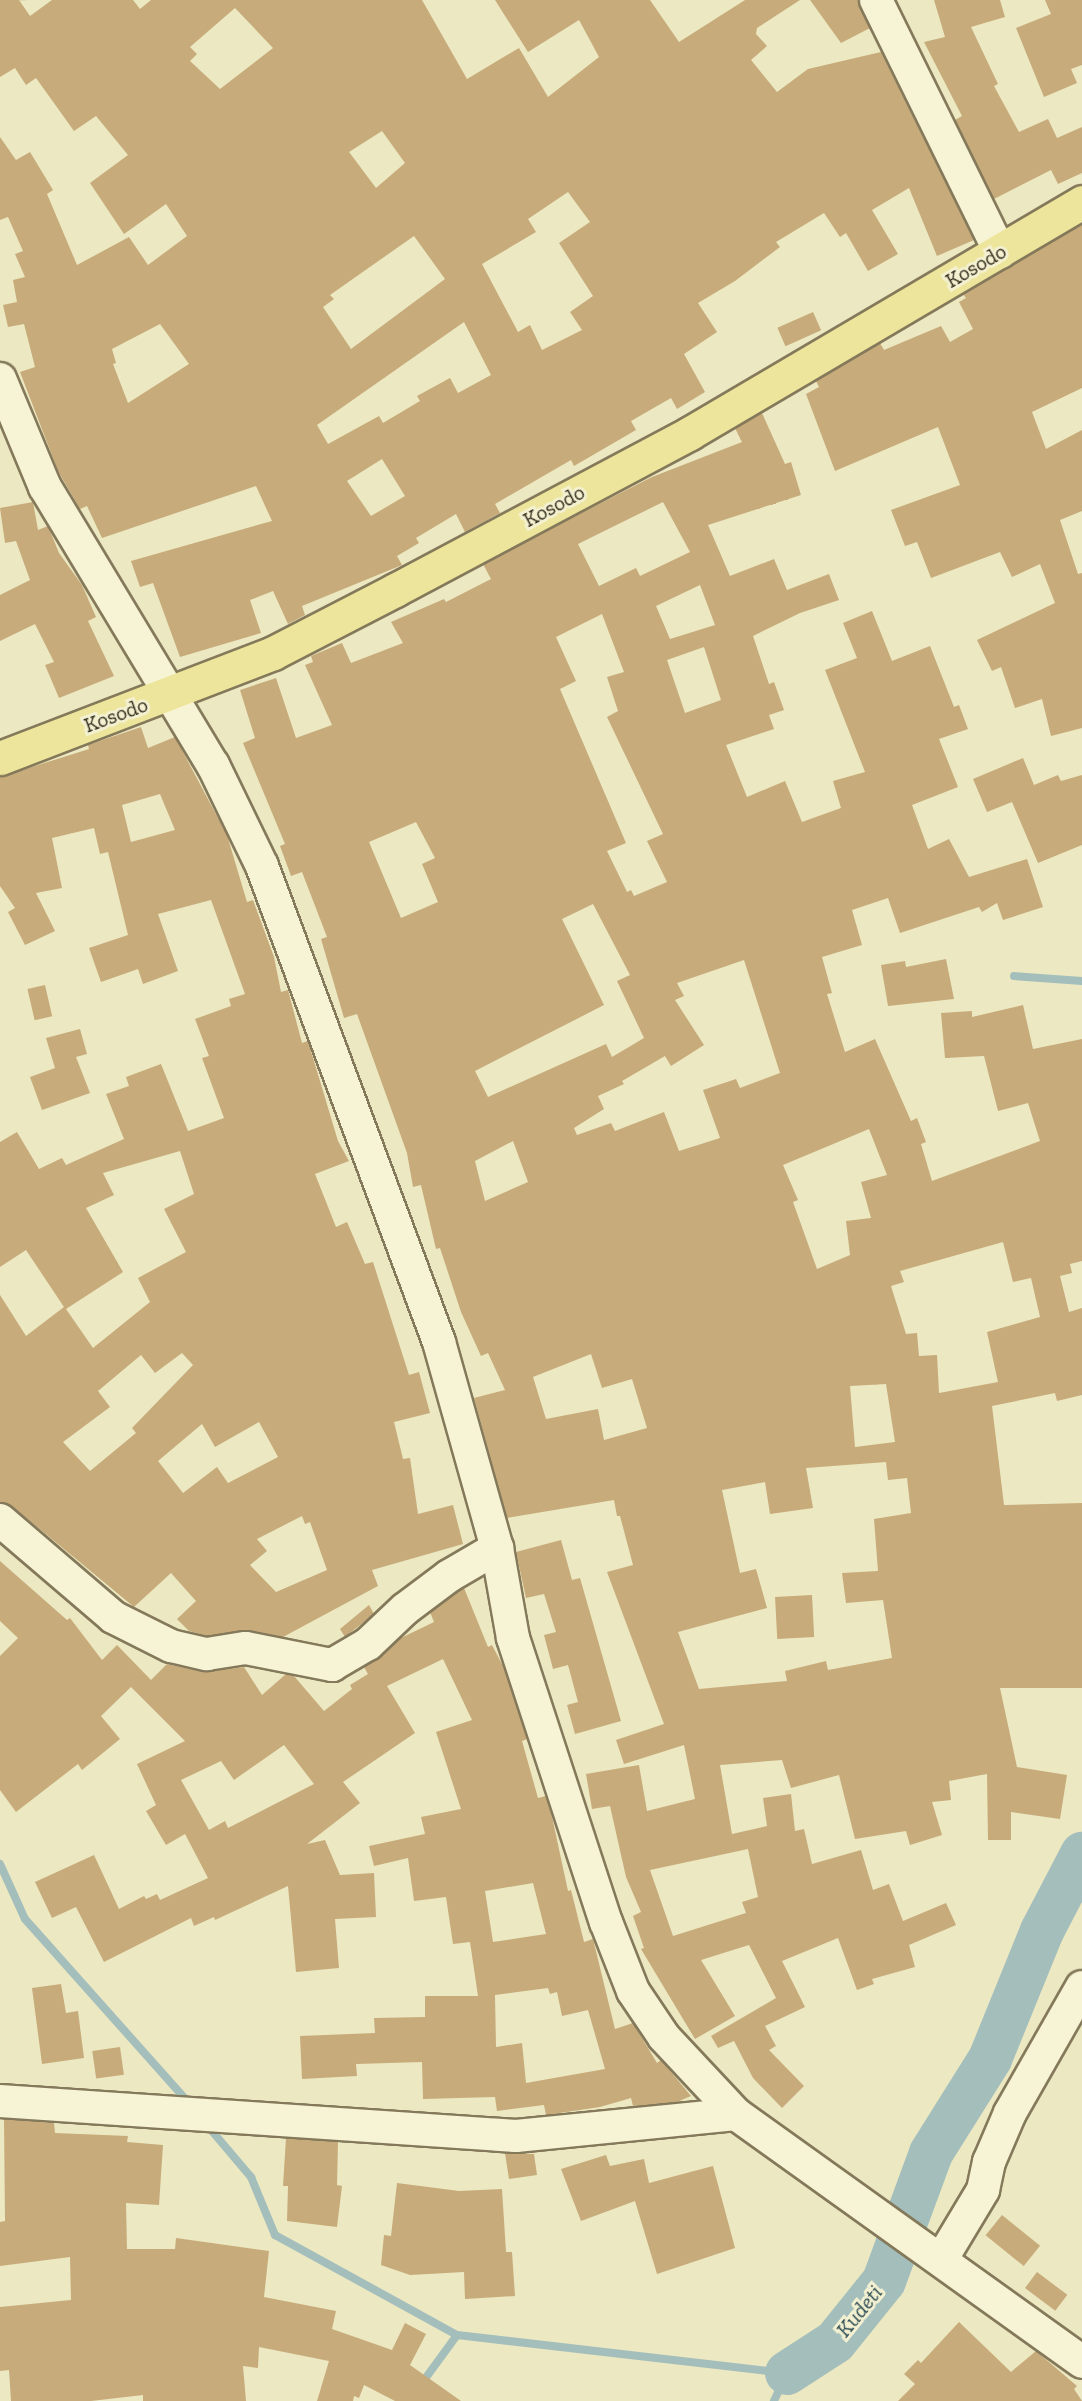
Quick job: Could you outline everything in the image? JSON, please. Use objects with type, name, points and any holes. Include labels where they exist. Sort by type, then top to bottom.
[{"type":"main road","name":"Kosodo","points":[[0,758],[171,694],[284,647],[680,439],[1082,202]]},
{"type":"street","points":[[876,0],[1000,252]]},
{"type":"street","points":[[0,379],[45,487],[213,765],[262,866],[439,1342],[497,1548],[513,1638],[606,1922],[633,1991],[664,2037],[736,2114],[1082,2362]]},
{"type":"street","points":[[0,1520],[113,1617],[171,1646],[207,1654],[246,1648],[332,1665],[368,1644],[405,1609],[448,1576],[497,1548]]},
{"type":"street","points":[[931,2252],[978,2199],[989,2162],[1010,2113],[1082,1987]]},
{"type":"street","points":[[0,2101],[516,2136],[736,2114]]},
{"type":"building","points":[[0,0],[19,0],[30,16],[52,0],[133,0],[140,9],[151,0],[422,0],[467,79],[519,48],[548,97],[599,57],[579,20],[528,52],[495,0],[650,0],[679,42],[745,0],[800,0],[757,28],[756,34],[767,46],[751,60],[777,92],[808,69],[881,52],[974,240],[937,256],[909,188],[872,210],[898,254],[868,271],[846,233],[840,237],[824,213],[776,242],[780,247],[735,281],[698,303],[717,332],[684,354],[705,392],[677,409],[671,398],[631,421],[636,430],[574,466],[571,460],[495,504],[500,513],[465,532],[456,514],[416,538],[419,543],[397,556],[402,565],[302,606],[305,615],[288,624],[273,591],[250,600],[261,633],[180,657],[153,583],[140,587],[131,561],[272,521],[256,486],[102,538],[87,506],[80,509],[58,471],[20,372],[35,367],[24,324],[8,327],[3,305],[17,302],[13,280],[25,277],[15,254],[23,251],[8,217],[0,220],[0,137],[16,160],[30,152],[53,190],[47,194],[77,265],[129,237],[148,265],[187,236],[166,204],[124,234],[90,183],[128,155],[96,116],[74,131],[36,78],[26,85],[15,68],[0,77]],"holes":[[[235,8],[273,48],[220,89],[190,61],[197,54],[190,47]],[[382,131],[405,163],[376,188],[349,152]],[[568,192],[590,222],[559,243],[593,296],[570,312],[582,330],[542,350],[530,325],[518,332],[482,264],[536,232],[528,219]],[[414,236],[445,279],[351,349],[323,307],[334,299],[330,295]],[[464,322],[491,375],[458,393],[450,378],[417,396],[420,401],[383,423],[379,416],[328,444],[317,425]],[[160,324],[189,364],[128,403],[113,364],[116,363],[112,349]],[[382,459],[405,496],[371,516],[347,481]]]},
{"type":"building","points":[[810,0],[858,0],[870,28],[841,43]]},
{"type":"building","points":[[934,0],[1000,0],[1005,17],[971,27],[998,84],[994,86],[1019,132],[1048,119],[1057,138],[1082,127],[1082,173],[1058,184],[1051,170],[994,199],[955,120],[962,116],[924,42],[945,37]]},
{"type":"building","points":[[1045,0],[1082,0],[1082,65],[1071,69],[1077,83],[1044,97],[1016,28],[1051,14]]},
{"type":"building","points":[[1082,224],[1082,388],[1032,412],[1046,449],[1082,430],[1082,511],[1060,520],[1078,574],[1082,573],[1082,728],[1051,736],[1042,699],[1015,708],[1001,667],[992,671],[977,640],[1055,603],[1040,564],[1012,577],[1000,552],[931,578],[917,542],[905,546],[891,510],[960,485],[938,427],[835,471],[806,394],[819,387],[816,381],[880,343],[884,350],[941,326],[950,342],[973,329],[959,302],[966,298],[963,294]]},
{"type":"building","points":[[813,312],[821,330],[786,346],[777,328]]},
{"type":"building","points":[[762,413],[785,464],[791,462],[801,495],[708,525],[730,576],[774,559],[787,590],[829,574],[839,600],[800,613],[753,636],[769,684],[774,682],[784,710],[769,715],[774,729],[726,745],[747,797],[785,781],[802,822],[841,808],[833,781],[865,772],[825,670],[857,658],[843,623],[872,611],[892,661],[930,646],[954,707],[959,705],[968,729],[939,739],[958,787],[912,805],[928,849],[949,839],[969,877],[1027,859],[1043,907],[1003,920],[997,903],[982,912],[979,907],[900,933],[888,898],[852,910],[862,945],[822,957],[832,993],[827,994],[845,1052],[875,1039],[911,1121],[917,1118],[926,1142],[921,1144],[932,1181],[1040,1141],[1028,1103],[998,1111],[984,1056],[945,1058],[941,1013],[972,1011],[972,1017],[1023,1005],[1033,1049],[1082,1039],[1082,1261],[1070,1264],[1072,1273],[1060,1276],[1069,1312],[1082,1308],[1082,1395],[1057,1401],[1055,1393],[992,1406],[1004,1505],[1082,1503],[1082,1688],[1000,1688],[1017,1767],[1067,1775],[1060,1819],[1011,1812],[1011,1840],[988,1840],[987,1774],[949,1781],[951,1800],[932,1802],[942,1835],[910,1845],[906,1831],[855,1839],[839,1775],[791,1788],[782,1760],[720,1765],[732,1834],[767,1826],[763,1798],[791,1794],[795,1831],[804,1829],[812,1864],[861,1850],[873,1890],[889,1884],[903,1921],[946,1903],[956,1925],[909,1945],[915,1967],[872,1979],[874,1984],[857,1990],[838,1938],[782,1961],[805,2007],[765,2026],[776,2046],[769,2050],[804,2086],[782,2108],[753,2078],[734,2041],[718,2048],[711,2036],[776,1998],[749,1945],[701,1960],[735,2016],[695,2039],[641,1949],[644,1948],[633,1916],[641,1912],[626,1877],[610,1806],[592,1809],[586,1774],[639,1765],[647,1811],[695,1799],[684,1745],[624,1764],[616,1740],[664,1724],[607,1572],[633,1565],[620,1516],[617,1516],[614,1500],[507,1518],[474,1398],[505,1390],[488,1353],[481,1356],[461,1312],[440,1248],[436,1249],[421,1185],[413,1187],[407,1153],[357,1014],[344,1018],[321,939],[327,937],[302,872],[291,876],[280,846],[285,844],[243,743],[255,738],[240,690],[276,678],[296,738],[332,725],[305,665],[313,662],[311,656],[342,643],[351,663],[403,643],[391,622],[444,599],[446,602],[491,579],[483,564],[540,534],[652,477],[742,442],[735,428]],"holes":[[[663,502],[690,552],[640,576],[636,568],[599,586],[578,544]],[[700,585],[715,625],[670,639],[656,606]],[[602,614],[624,672],[607,677],[618,711],[607,717],[663,834],[647,841],[667,882],[634,896],[631,890],[627,892],[607,851],[626,843],[560,689],[576,681],[556,637]],[[704,647],[721,700],[685,713],[667,660]],[[416,822],[435,858],[422,864],[438,902],[401,918],[369,842]],[[593,904],[630,975],[617,981],[644,1038],[612,1057],[606,1044],[488,1097],[475,1071],[604,1005],[562,919]],[[744,960],[780,1073],[740,1088],[736,1079],[703,1090],[720,1138],[679,1151],[664,1112],[615,1131],[611,1123],[577,1135],[574,1128],[604,1109],[598,1096],[624,1084],[622,1081],[665,1056],[671,1066],[704,1045],[675,1000],[684,996],[677,983]],[[869,1129],[887,1175],[861,1182],[871,1218],[846,1221],[850,1255],[817,1269],[793,1202],[798,1200],[783,1165]],[[513,1141],[528,1182],[485,1201],[475,1161]],[[1003,1242],[1013,1282],[1031,1278],[1040,1317],[987,1332],[998,1382],[939,1393],[937,1355],[919,1356],[917,1333],[906,1334],[891,1286],[904,1282],[900,1271]],[[591,1354],[602,1388],[632,1379],[647,1428],[604,1440],[598,1409],[546,1419],[533,1377]],[[886,1384],[895,1442],[855,1447],[850,1386]],[[886,1462],[888,1480],[907,1478],[911,1513],[874,1519],[878,1571],[842,1573],[846,1603],[883,1600],[892,1658],[828,1670],[826,1661],[785,1671],[787,1681],[699,1689],[678,1632],[767,1608],[756,1569],[740,1573],[722,1490],[765,1482],[770,1514],[813,1508],[806,1468]],[[748,1849],[758,1897],[742,1902],[746,1913],[673,1936],[650,1870]]]},
{"type":"building","points":[[33,502],[38,530],[48,526],[59,553],[82,585],[96,617],[88,621],[114,676],[59,698],[45,665],[54,662],[35,624],[0,641],[0,595],[30,580],[16,541],[5,543],[0,508]]},
{"type":"building","points":[[141,727],[148,748],[175,737],[227,835],[247,902],[253,900],[274,957],[281,992],[288,990],[302,1043],[308,1041],[338,1141],[349,1161],[315,1174],[336,1227],[347,1222],[365,1264],[373,1262],[409,1375],[419,1372],[430,1413],[394,1422],[403,1459],[410,1458],[418,1514],[453,1505],[463,1544],[372,1570],[378,1586],[283,1637],[249,1630],[208,1636],[189,1631],[177,1619],[196,1601],[171,1573],[134,1607],[12,1506],[0,1502],[0,1295],[26,1336],[64,1307],[26,1250],[0,1267],[0,1142],[17,1132],[39,1169],[62,1158],[66,1165],[124,1139],[106,1094],[129,1086],[126,1077],[161,1064],[188,1131],[224,1118],[202,1058],[209,1056],[195,1019],[231,1006],[229,999],[245,994],[211,900],[158,914],[178,971],[143,984],[138,969],[101,982],[89,948],[128,935],[108,852],[100,854],[94,828],[52,838],[62,888],[36,893],[55,931],[25,945],[8,912],[15,908],[0,886],[0,777],[89,749],[88,745]],"holes":[[[160,794],[175,830],[131,842],[122,805]],[[180,1151],[194,1194],[164,1209],[186,1252],[138,1278],[150,1302],[93,1348],[66,1309],[123,1272],[86,1208],[114,1195],[103,1173]],[[182,1353],[193,1365],[132,1428],[136,1433],[90,1471],[63,1442],[110,1407],[98,1391],[141,1355],[155,1373]],[[259,1422],[278,1457],[228,1483],[217,1467],[183,1493],[158,1461],[202,1424],[215,1447]],[[302,1516],[305,1524],[310,1522],[327,1570],[276,1592],[250,1565],[267,1551],[257,1539]]]},
{"type":"building","points":[[1023,758],[1034,785],[1058,775],[1061,781],[1082,775],[1082,845],[1038,863],[1012,802],[987,812],[973,779]]},
{"type":"building","points":[[946,959],[954,999],[888,1006],[881,965],[905,961],[906,967]]},
{"type":"building","points":[[45,985],[52,1016],[35,1020],[27,989]]},
{"type":"building","points":[[80,1029],[87,1054],[76,1057],[90,1093],[42,1110],[30,1077],[55,1068],[46,1038]]},
{"type":"building","points":[[561,1540],[572,1580],[580,1578],[621,1721],[575,1734],[567,1705],[578,1702],[568,1665],[553,1669],[544,1635],[556,1632],[544,1594],[526,1598],[516,1552]]},
{"type":"building","points":[[0,1561],[67,1620],[70,1618],[102,1660],[117,1645],[151,1680],[167,1664],[204,1672],[244,1667],[262,1695],[286,1674],[294,1676],[324,1711],[352,1689],[350,1685],[368,1674],[364,1667],[401,1638],[434,1622],[430,1612],[464,1588],[488,1647],[492,1645],[503,1666],[527,1739],[522,1741],[538,1798],[546,1796],[551,1812],[568,1891],[571,1890],[584,1942],[593,1939],[615,2029],[633,2023],[657,2063],[661,2060],[691,2096],[677,2102],[633,2106],[631,2098],[600,2107],[546,2115],[544,2105],[497,2111],[495,2097],[423,2099],[422,2062],[356,2064],[357,2076],[302,2079],[300,2036],[375,2033],[374,2018],[425,2017],[425,1996],[478,1996],[470,1942],[453,1944],[446,1897],[414,1901],[408,1858],[374,1866],[369,1846],[425,1834],[421,1817],[461,1809],[436,1732],[472,1720],[443,1659],[387,1686],[415,1733],[343,1782],[360,1803],[307,1844],[325,1840],[340,1875],[374,1873],[376,1917],[335,1919],[339,1968],[296,1972],[288,1886],[215,1920],[214,1917],[194,1926],[191,1918],[104,1962],[76,1907],[52,1918],[35,1882],[94,1855],[119,1909],[144,1896],[146,1899],[157,1894],[160,1900],[208,1878],[185,1834],[166,1845],[146,1811],[156,1805],[137,1764],[185,1741],[131,1687],[101,1716],[120,1739],[82,1770],[78,1764],[16,1812],[0,1790],[0,1656],[18,1638],[0,1621]],"holes":[[[284,1745],[314,1784],[228,1828],[225,1821],[209,1830],[181,1780],[221,1761],[234,1780]],[[533,1883],[546,1934],[493,1942],[485,1891]],[[548,1988],[550,1994],[557,1992],[562,2016],[588,2010],[605,2069],[526,2083],[522,2043],[496,2047],[495,1995]]]},
{"type":"building","points":[[812,1595],[814,1637],[777,1639],[775,1597]]},
{"type":"building","points":[[369,1605],[374,1614],[345,1637],[340,1629]]},
{"type":"building","points":[[61,1984],[66,2013],[78,2011],[84,2058],[42,2064],[32,1988]]},
{"type":"building","points":[[120,2047],[124,2075],[96,2079],[92,2051]]},
{"type":"building","points":[[4,2119],[54,2123],[55,2133],[128,2136],[127,2142],[163,2145],[159,2205],[126,2203],[127,2249],[175,2249],[176,2238],[269,2251],[264,2297],[336,2311],[332,2329],[392,2350],[405,2323],[426,2334],[410,2365],[461,2401],[395,2401],[364,2385],[359,2398],[354,2396],[353,2401],[317,2401],[329,2361],[259,2347],[258,2368],[243,2366],[246,2401],[143,2401],[143,2395],[91,2401],[11,2401],[9,2370],[0,2371],[0,2307],[71,2300],[70,2257],[0,2266],[0,2222],[5,2221]]},
{"type":"building","points":[[286,2138],[338,2142],[337,2185],[342,2186],[337,2227],[287,2221],[288,2186],[283,2186]]},
{"type":"building","points":[[505,2153],[534,2154],[537,2175],[509,2179]]},
{"type":"building","points":[[606,2155],[610,2166],[644,2159],[649,2183],[713,2166],[735,2248],[657,2274],[635,2201],[581,2221],[561,2169]]},
{"type":"building","points":[[397,2183],[459,2191],[502,2189],[506,2252],[512,2252],[515,2296],[465,2299],[464,2272],[410,2275],[381,2265],[384,2235],[391,2236]]},
{"type":"building","points":[[1002,2215],[1040,2246],[1024,2266],[986,2235]]},
{"type":"building","points":[[1037,2272],[1067,2295],[1055,2311],[1025,2288]]},
{"type":"building","points":[[959,2322],[1011,2372],[1036,2351],[1077,2386],[1074,2389],[1082,2401],[898,2401],[915,2384],[904,2374],[918,2360],[921,2363]]},
{"type":"waterway","points":[[1014,976],[1082,981]]},
{"type":"waterway","name":"Kudeti","points":[[787,2373],[835,2342],[884,2281],[931,2153],[990,2059],[1042,1931],[1082,1854]]},
{"type":"waterway","points":[[0,1864],[25,1919],[191,2105]]},
{"type":"waterway","name":"Kudeti","points":[[206,2124],[251,2177],[275,2235],[457,2335],[787,2373],[774,2401]]},
{"type":"waterway","name":"Kudeti","points":[[422,2383],[457,2335]]}]
